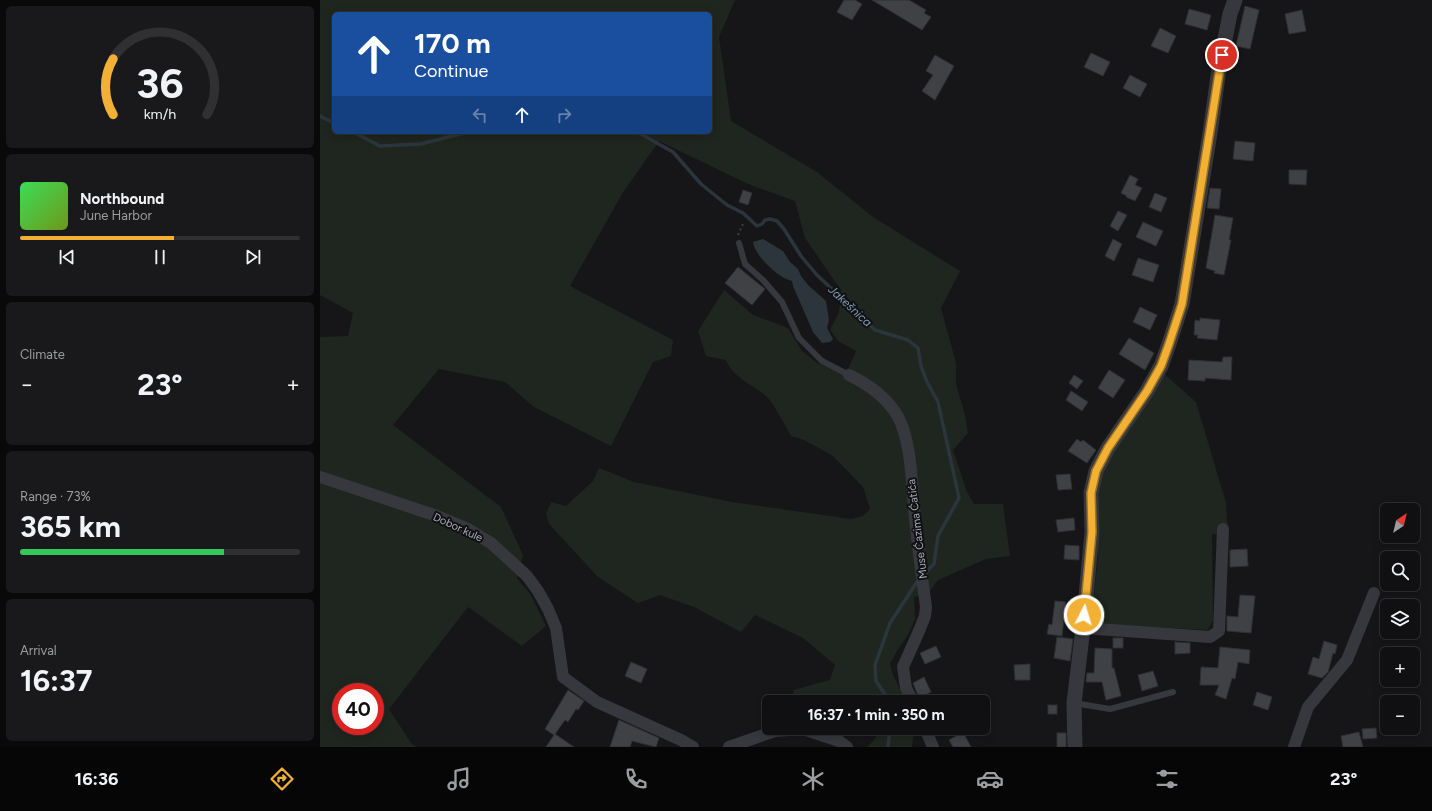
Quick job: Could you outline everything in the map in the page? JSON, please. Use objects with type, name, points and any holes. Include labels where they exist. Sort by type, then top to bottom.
[{"type":"street","points":[[1075,747],[1074,703],[1092,532],[1091,493],[1096,471],[1108,448],[1147,391],[1161,366],[1182,304],[1209,140],[1219,68],[1230,14],[1235,0]]},
{"type":"street","name":"Muse Ćazima Ćatića","points":[[849,374],[864,382],[884,399],[897,416],[907,439],[926,607],[925,616],[920,631],[902,667],[906,688],[910,695]]},
{"type":"street","name":"Dobor kule","points":[[320,477],[438,516],[466,528],[492,543],[527,576],[548,608],[556,628],[563,677],[597,702],[681,740],[693,747]]},
{"type":"street","points":[[1083,628],[1210,637],[1219,631],[1223,529]]},
{"type":"street","points":[[1294,747],[1308,707],[1347,660],[1374,593]]},
{"type":"street","points":[[729,747],[775,731],[803,729],[839,741],[847,747]]},
{"type":"street","points":[[928,735],[932,747]]},
{"type":"lane","points":[[739,243],[744,264],[763,280],[782,302],[799,338],[822,361],[849,374]]},
{"type":"lane","points":[[1074,703],[1110,709],[1173,692]]},
{"type":"path","points":[[739,243],[738,236],[743,224]]},
{"type":"shaded area","points":[[320,0],[735,0],[719,37],[731,121],[817,172],[873,217],[960,271],[941,308],[956,363],[956,384],[965,415],[968,433],[953,450],[967,492],[974,504],[1003,504],[1010,556],[986,559],[938,580],[928,594],[914,597],[915,619],[908,635],[890,664],[893,675],[903,695],[794,695],[793,690],[830,680],[835,665],[803,638],[755,615],[741,632],[694,607],[660,595],[638,603],[598,577],[549,524],[546,514],[551,502],[566,506],[593,481],[599,468],[634,482],[732,502],[851,519],[863,516],[870,509],[863,487],[833,456],[804,440],[791,436],[776,409],[766,396],[733,372],[726,360],[706,356],[698,331],[724,290],[753,315],[788,328],[802,351],[816,362],[845,376],[856,351],[838,341],[830,330],[839,312],[841,290],[805,238],[795,201],[748,184],[659,141],[622,194],[570,286],[673,340],[671,356],[653,362],[611,446],[534,407],[505,382],[439,369],[393,425],[501,507],[523,555],[517,578],[531,595],[546,626],[522,646],[468,607],[389,709],[411,743],[416,747],[320,747],[320,337],[348,336],[353,313],[320,295]]},
{"type":"shaded area","points":[[763,239],[783,251],[790,262],[798,269],[808,285],[826,301],[829,320],[827,328],[833,339],[830,342],[822,343],[813,332],[792,281],[780,276],[768,266],[758,254],[753,242]]},
{"type":"shaded area","points":[[1163,373],[1196,402],[1226,503],[1228,534],[1212,534],[1213,620],[1208,630],[1091,624],[1098,557],[1098,488],[1109,454]]},
{"type":"shaded area","points":[[876,735],[913,735],[912,747],[867,747],[876,738]]},
{"type":"building","points":[[844,0],[855,0],[862,4],[852,20],[837,12]]},
{"type":"building","points":[[872,0],[909,0],[926,10],[924,13],[931,17],[922,30]]},
{"type":"building","points":[[1245,6],[1259,10],[1250,49],[1236,46]]},
{"type":"building","points":[[1189,9],[1211,15],[1207,30],[1185,24]]},
{"type":"building","points":[[1302,10],[1306,31],[1289,34],[1285,14]]},
{"type":"building","points":[[1160,28],[1176,36],[1168,53],[1151,46]]},
{"type":"building","points":[[1091,53],[1110,62],[1103,76],[1084,67]]},
{"type":"building","points":[[935,55],[954,66],[935,100],[922,91],[933,75],[926,71]]},
{"type":"building","points":[[1130,75],[1147,84],[1140,97],[1123,88]]},
{"type":"building","points":[[1235,141],[1255,143],[1253,161],[1233,159]]},
{"type":"building","points":[[1289,170],[1307,170],[1306,185],[1289,184]]},
{"type":"building","points":[[1130,175],[1138,179],[1135,185],[1142,188],[1135,201],[1121,193]]},
{"type":"building","points":[[1210,188],[1221,189],[1219,209],[1207,208]]},
{"type":"building","points":[[743,190],[752,193],[748,205],[739,202]]},
{"type":"building","points":[[1155,193],[1167,198],[1161,212],[1149,207]]},
{"type":"building","points":[[1118,211],[1127,215],[1118,231],[1110,226]]},
{"type":"building","points":[[1215,215],[1233,218],[1229,240],[1231,240],[1224,275],[1214,273],[1215,271],[1206,268]]},
{"type":"building","points":[[1143,222],[1163,231],[1156,246],[1136,237]]},
{"type":"building","points":[[1113,239],[1122,244],[1114,261],[1105,256]]},
{"type":"building","points":[[1138,258],[1159,265],[1153,282],[1132,275]]},
{"type":"building","points":[[738,267],[765,289],[752,305],[725,283]]},
{"type":"building","points":[[1140,307],[1157,315],[1150,330],[1133,322]]},
{"type":"building","points":[[1200,318],[1220,320],[1217,340],[1197,338],[1198,335],[1194,335],[1195,320],[1200,321]]},
{"type":"building","points":[[1129,338],[1154,353],[1145,370],[1119,354]]},
{"type":"building","points":[[1223,357],[1232,357],[1231,380],[1205,378],[1205,381],[1188,380],[1189,360],[1222,362]]},
{"type":"building","points":[[1109,370],[1125,380],[1113,398],[1098,388]]},
{"type":"building","points":[[1074,375],[1083,381],[1077,389],[1069,383]]},
{"type":"building","points":[[1071,391],[1088,402],[1082,411],[1066,400]]},
{"type":"building","points":[[1077,439],[1081,442],[1083,440],[1096,450],[1087,463],[1068,451]]},
{"type":"building","points":[[1070,474],[1072,489],[1058,490],[1056,475]]},
{"type":"building","points":[[1074,518],[1075,530],[1058,532],[1056,520]]},
{"type":"building","points":[[1065,545],[1079,546],[1079,560],[1064,559]]},
{"type":"building","points":[[1247,549],[1248,566],[1230,567],[1230,550]]},
{"type":"building","points":[[1240,595],[1255,596],[1251,633],[1227,631],[1227,616],[1238,617]]},
{"type":"building","points":[[1055,601],[1066,602],[1062,636],[1047,634],[1049,624],[1052,625]]},
{"type":"building","points":[[1057,637],[1073,639],[1070,661],[1054,658]]},
{"type":"building","points":[[1113,638],[1123,638],[1123,648],[1113,648]]},
{"type":"building","points":[[1324,641],[1337,645],[1335,654],[1333,653],[1328,672],[1322,678],[1308,674],[1313,657],[1319,659]]},
{"type":"building","points":[[1175,642],[1190,643],[1190,653],[1175,654]]},
{"type":"building","points":[[936,646],[941,657],[925,664],[920,653]]},
{"type":"building","points":[[1220,647],[1250,650],[1249,664],[1238,662],[1235,679],[1232,678],[1226,699],[1215,695],[1219,685],[1200,685],[1201,667],[1218,668]]},
{"type":"building","points":[[1095,648],[1112,649],[1112,668],[1114,668],[1121,696],[1106,700],[1102,682],[1086,682],[1087,673],[1094,673]]},
{"type":"building","points":[[631,662],[647,669],[641,683],[625,676]]},
{"type":"building","points":[[1030,664],[1030,680],[1015,680],[1014,665]]},
{"type":"building","points":[[1153,671],[1158,686],[1142,691],[1138,675]]},
{"type":"building","points":[[924,677],[931,692],[925,695],[918,695],[913,683]]},
{"type":"building","points":[[568,690],[584,701],[578,710],[576,709],[568,722],[565,720],[555,734],[574,747],[546,747],[554,735],[545,729]]},
{"type":"building","points":[[1257,692],[1272,697],[1268,710],[1253,705]]},
{"type":"building","points":[[1048,705],[1057,705],[1057,714],[1048,714]]},
{"type":"building","points":[[619,720],[659,738],[656,747],[632,741],[630,747],[610,747]]},
{"type":"building","points":[[1376,728],[1377,738],[1363,739],[1362,729]]},
{"type":"building","points":[[1359,732],[1363,747],[1343,747],[1341,736]]},
{"type":"building","points":[[1057,733],[1066,733],[1066,747],[1057,747]]},
{"type":"building","points":[[958,735],[965,735],[971,747],[953,747],[949,740]]},
{"type":"waterway","name":"Jakešnica","points":[[320,116],[332,122]]},
{"type":"waterway","name":"Jakešnica","points":[[357,134],[380,146],[421,144],[460,134]]},
{"type":"waterway","name":"Jakešnica","points":[[641,134],[673,152],[701,184],[727,205],[743,213],[757,226],[762,224],[765,220],[770,219],[777,221],[784,229],[801,256],[816,274],[875,330],[908,340],[918,348],[921,366],[927,382],[938,402],[959,498],[938,536],[934,564],[927,571]]},
{"type":"waterway","name":"Jakešnica","points":[[885,695],[876,681],[875,665],[890,623],[919,579]]},
{"type":"waterway","name":"Jakešnica","points":[[888,747],[889,735]]},
{"type":"route","points":[[1084,615],[1092,532],[1091,493],[1096,471],[1108,448],[1147,391],[1161,366],[1182,304],[1222,55]]}]
